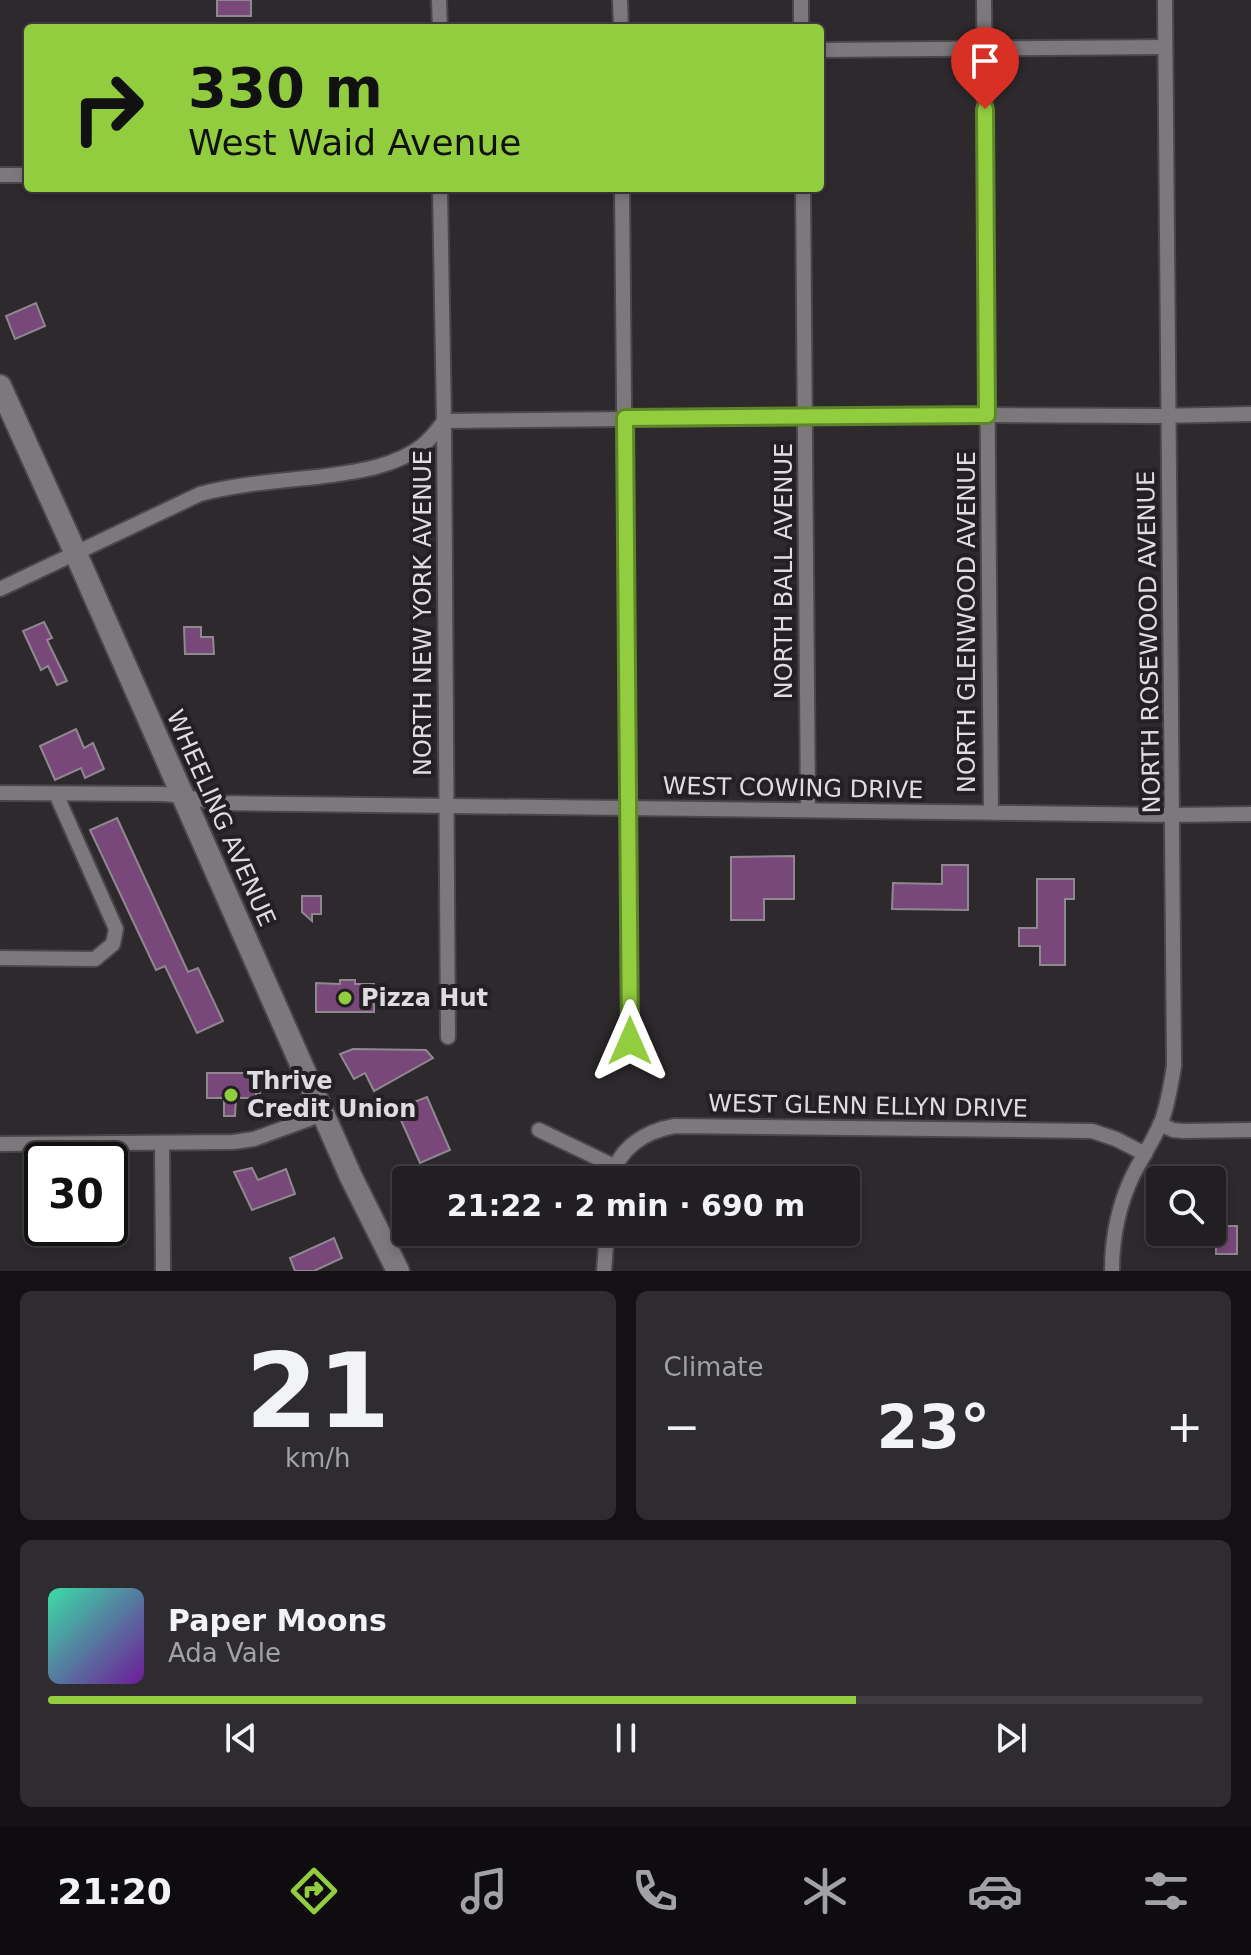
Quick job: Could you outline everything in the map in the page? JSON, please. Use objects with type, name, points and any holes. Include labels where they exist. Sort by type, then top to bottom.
[{"type":"main road","name":"WHEELING AVENUE","points":[[0,386],[351,1177],[398,1271]]},
{"type":"street","points":[[439,0],[440,24]]},
{"type":"street","points":[[620,0],[621,24]]},
{"type":"street","points":[[801,0],[801,24]]},
{"type":"street","name":"NORTH GLENWOOD AVENUE","points":[[984,0],[991,812]]},
{"type":"street","name":"NORTH ROSEWOOD AVENUE","points":[[1112,1271],[1122,1203],[1160,1124],[1174,1066],[1165,0]]},
{"type":"street","points":[[824,50],[1165,47]]},
{"type":"street","points":[[0,175],[24,175]]},
{"type":"street","name":"NORTH NEW YORK AVENUE","points":[[440,192],[448,1037]]},
{"type":"street","points":[[622,192],[630,1041]]},
{"type":"street","name":"NORTH BALL AVENUE","points":[[803,192],[808,810]]},
{"type":"street","points":[[0,589],[200,494],[368,469],[398,460],[423,445],[444,421],[1251,414]]},
{"type":"street","name":"WEST COWING DRIVE","points":[[0,793],[183,796],[221,803],[1251,814]]},
{"type":"street","points":[[0,958],[95,959],[113,944],[116,929],[56,794]]},
{"type":"street","points":[[0,1144],[216,1143],[254,1139],[323,1114]]},
{"type":"street","points":[[1160,1124],[1183,1131],[1251,1130]]},
{"type":"street","name":"WEST GLENN ELLYN DRIVE","points":[[618,1166],[631,1145],[645,1135],[663,1128],[688,1125],[1092,1131],[1145,1154]]},
{"type":"street","points":[[539,1130],[601,1166]]},
{"type":"street","points":[[162,1144],[163,1271]]},
{"type":"street","points":[[604,1271],[606,1246]]},
{"type":"building","points":[[217,0],[251,0],[251,16],[217,16]]},
{"type":"building","points":[[36,303],[45,326],[15,339],[6,316]]},
{"type":"building","points":[[44,622],[52,638],[47,640],[67,681],[57,685],[48,666],[41,670],[23,631]]},
{"type":"building","points":[[184,627],[201,627],[201,637],[213,637],[214,654],[185,654]]},
{"type":"building","points":[[76,729],[84,748],[93,743],[104,769],[85,778],[81,768],[55,780],[40,746]]},
{"type":"building","points":[[117,818],[188,972],[198,968],[223,1021],[197,1033],[165,966],[156,970],[90,830]]},
{"type":"building","points":[[794,856],[794,899],[764,899],[764,920],[731,920],[731,857]]},
{"type":"building","points":[[942,865],[968,865],[968,910],[892,909],[893,883],[942,884]]},
{"type":"building","points":[[1037,879],[1074,879],[1074,899],[1065,899],[1065,965],[1040,965],[1040,946],[1019,946],[1019,928],[1037,928]]},
{"type":"building","points":[[302,896],[321,896],[321,914],[312,914],[312,921],[302,912]]},
{"type":"building","name":"Pizza Hut","points":[[340,980],[374,984],[374,1012],[316,1012],[316,983],[340,984]]},
{"type":"building","points":[[353,1049],[426,1050],[433,1058],[374,1091],[365,1073],[354,1079],[340,1054]]},
{"type":"building","name":"Thrive Credit Union","points":[[207,1073],[255,1073],[255,1081],[261,1081],[260,1093],[256,1093],[256,1098],[236,1098],[235,1116],[224,1116],[224,1098],[207,1098]]},
{"type":"building","points":[[427,1097],[450,1150],[420,1163],[396,1109]]},
{"type":"building","points":[[252,1168],[258,1180],[286,1169],[295,1194],[252,1210],[234,1172]]},
{"type":"building","points":[[1226,1226],[1237,1226],[1237,1254],[1216,1254],[1216,1246],[1226,1246]]},
{"type":"building","points":[[334,1238],[342,1258],[314,1271],[295,1271],[290,1258]]},
{"type":"place","name":"Pizza Hut","points":[[345,998]]},
{"type":"place","name":"Thrive Credit Union","points":[[231,1095]]},
{"type":"route","points":[[630,1041],[625,418],[987,415],[985,109]]}]
